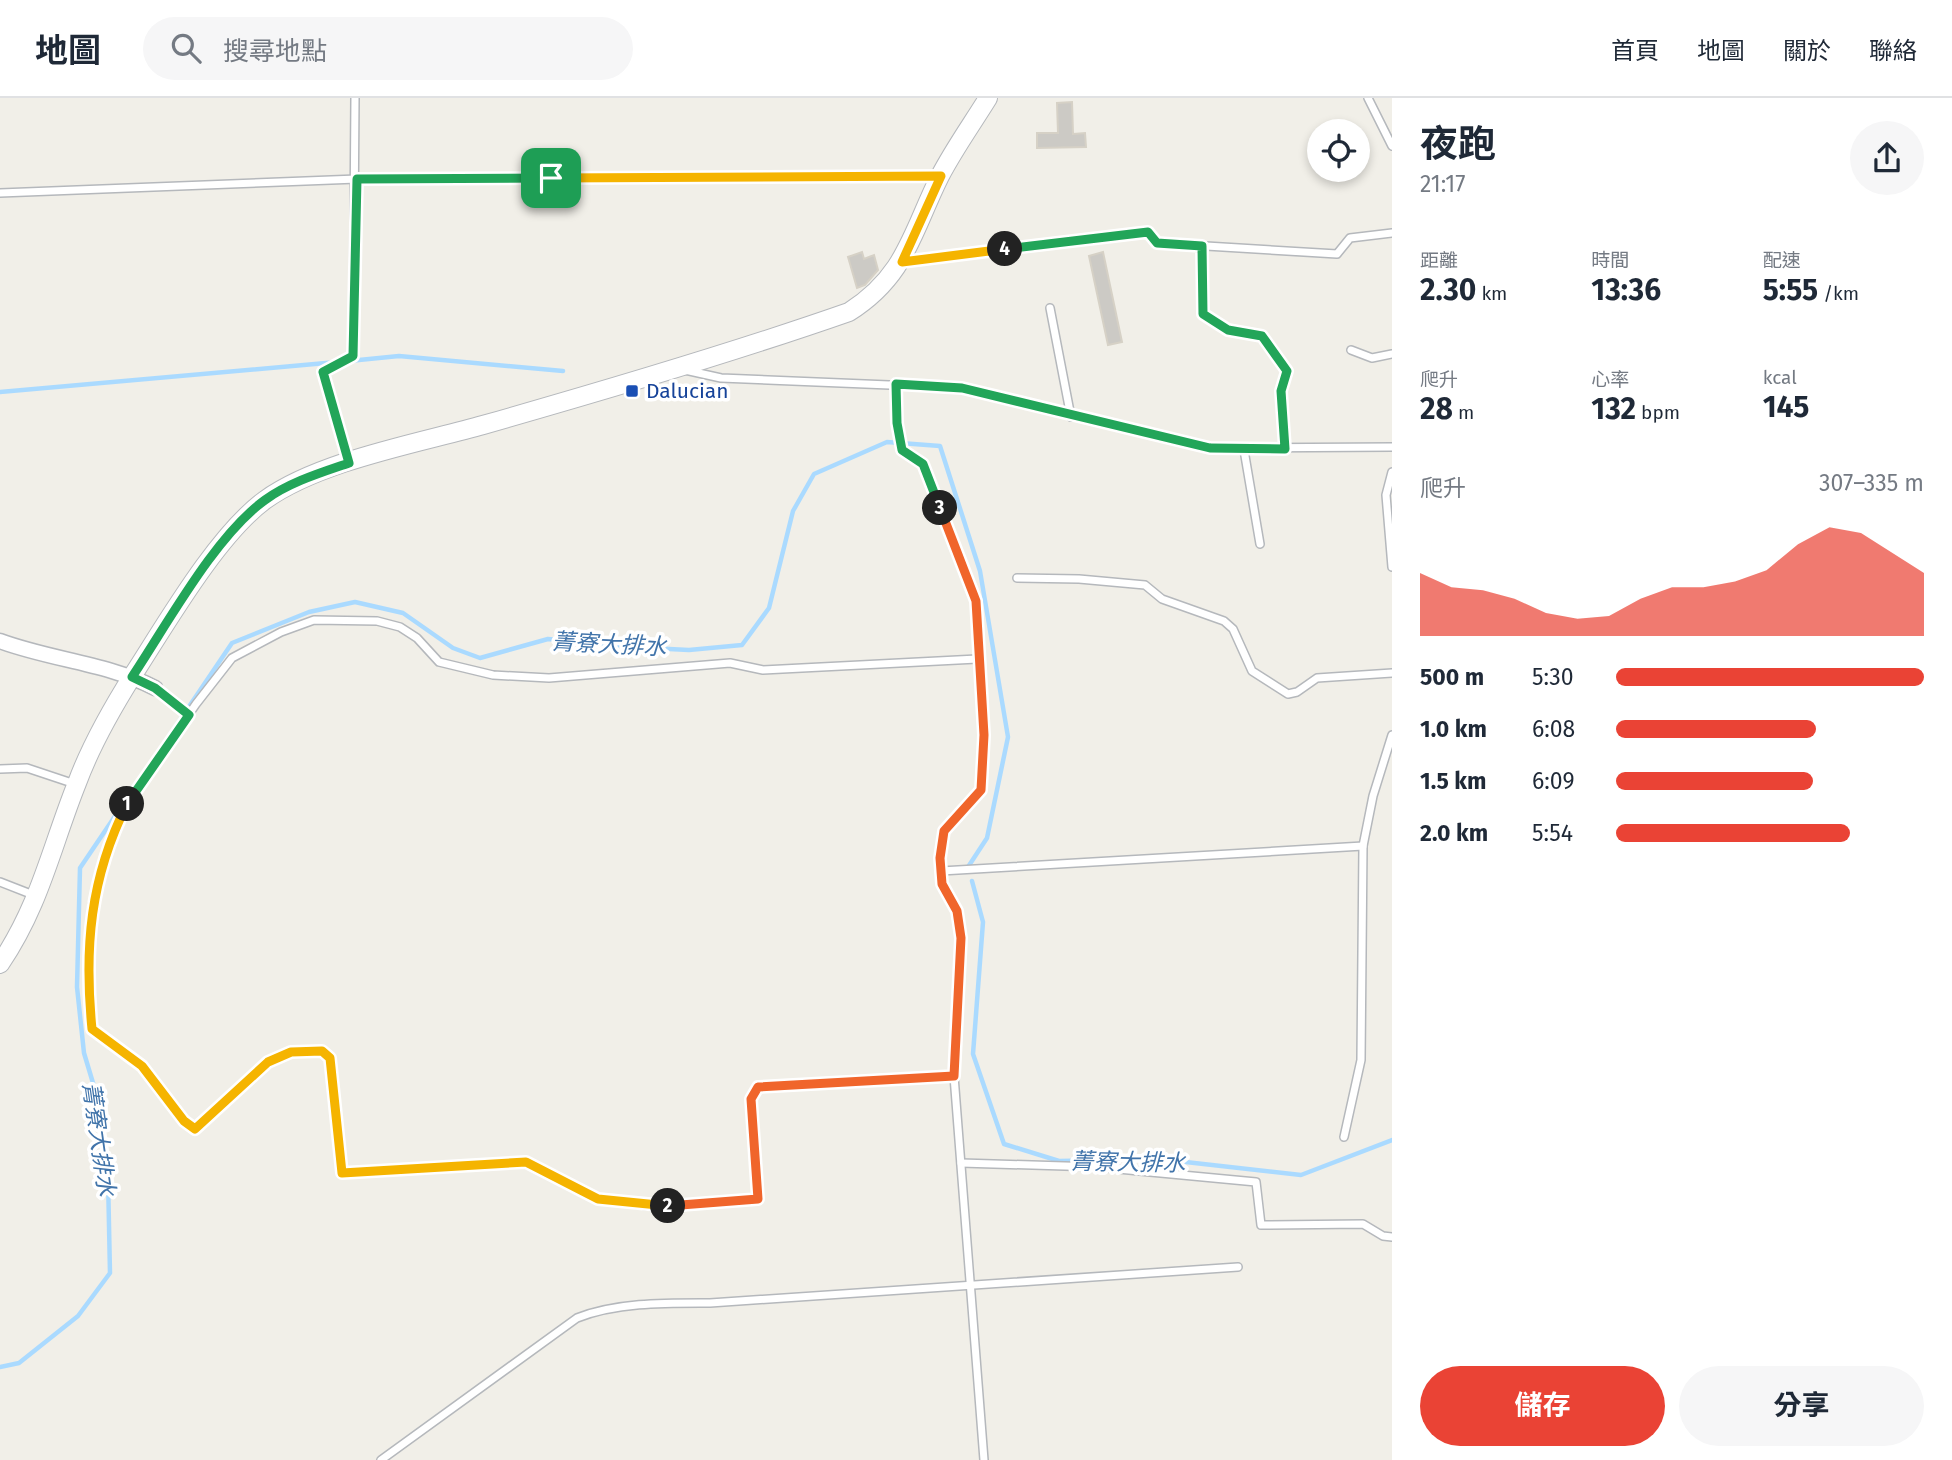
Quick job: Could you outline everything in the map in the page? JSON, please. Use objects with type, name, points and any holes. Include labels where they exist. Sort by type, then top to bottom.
[{"type":"street","points":[[0,964],[23,930],[37,897],[91,747],[132,677],[224,539],[242,518],[295,482],[349,463],[677,368],[849,312],[868,300],[902,262],[941,176],[988,98]]},
{"type":"street","points":[[0,641],[27,651],[132,677],[155,688]]},
{"type":"lane","points":[[349,463],[323,372],[330,366],[341,365],[353,356],[357,179],[355,98]]},
{"type":"lane","points":[[1368,98],[1392,146]]},
{"type":"lane","points":[[0,193],[357,179],[941,176]]},
{"type":"lane","points":[[902,262],[1148,232],[1157,243],[1337,254],[1350,238],[1392,233]]},
{"type":"lane","points":[[1202,246],[1203,314],[1228,330],[1262,336],[1287,371],[1281,391],[1285,449]]},
{"type":"lane","points":[[1050,308],[1071,417]]},
{"type":"lane","points":[[1351,350],[1372,358],[1392,354]]},
{"type":"lane","points":[[677,368],[721,379],[962,388],[1071,417],[1210,448],[1244,450],[1392,447]]},
{"type":"lane","points":[[896,384],[897,423],[902,450],[923,464],[976,601],[977,659],[984,735],[981,790],[944,831],[940,858],[942,884],[957,911],[961,938],[954,1076],[984,1460]]},
{"type":"lane","points":[[1244,450],[1260,544]]},
{"type":"lane","points":[[1392,472],[1386,495],[1392,567]]},
{"type":"lane","points":[[1017,578],[1079,579],[1145,585],[1163,599],[1224,621],[1233,629],[1252,671],[1289,694],[1297,692],[1317,678],[1392,673]]},
{"type":"lane","points":[[954,1076],[758,1087],[751,1099],[758,1199],[657,1207],[598,1199],[526,1162],[342,1173],[330,1058],[322,1051],[291,1052],[268,1062],[195,1129],[184,1121],[142,1066],[92,1029],[89,1000],[92,906],[112,833],[127,804],[187,714],[232,659],[281,632],[314,620],[377,621],[400,627],[417,638],[439,662],[494,674],[549,678],[730,663],[763,670],[977,659]]},
{"type":"lane","points":[[155,688],[187,714]]},
{"type":"lane","points":[[1344,1137],[1361,1060],[1363,846],[1373,796],[1392,735]]},
{"type":"lane","points":[[0,769],[27,768],[76,785]]},
{"type":"lane","points":[[941,872],[1363,846]]},
{"type":"lane","points":[[0,882],[37,897]]},
{"type":"lane","points":[[961,1163],[1097,1167],[1256,1182],[1261,1225],[1363,1224],[1383,1236],[1392,1237]]},
{"type":"lane","points":[[381,1460],[577,1318],[594,1311],[669,1303],[710,1303],[970,1283],[1238,1267]]},
{"type":"building","points":[[1072,102],[1073,134],[1085,133],[1086,147],[1037,148],[1037,133],[1058,133],[1057,103]]},
{"type":"building","points":[[862,252],[864,259],[874,255],[878,270],[865,285],[857,288],[848,257]]},
{"type":"building","points":[[1103,252],[1122,342],[1108,345],[1089,256]]},
{"type":"waterway","points":[[349,361],[399,356],[563,371]]},
{"type":"waterway","points":[[0,392],[337,362]]},
{"type":"waterway","name":"菁寮大排水","points":[[0,1367],[19,1363],[78,1316],[110,1273],[108,1177],[99,1103],[84,1053],[77,987],[80,868],[232,643],[309,612],[355,602],[403,613],[453,648],[480,658],[548,639],[689,650],[742,645],[769,608],[793,511],[814,474],[887,442],[940,446],[980,571],[1008,737],[987,838],[968,867]]},
{"type":"waterway","name":"菁寮大排水","points":[[972,881],[983,922],[973,1054],[1004,1144],[1059,1161],[1159,1159],[1301,1175],[1392,1140]]},
{"type":"place","name":"Dalucian","points":[[632,391]]},
{"type":"route","points":[[941,176],[902,262],[1148,232],[1157,243],[1202,246],[1203,314],[1228,330],[1262,336],[1287,371],[1281,391],[1285,449],[1210,448],[1071,417],[962,388],[896,384],[897,423],[902,450],[923,464],[976,601],[977,659],[984,735],[981,790],[944,831],[940,858],[942,884],[957,911],[961,938],[954,1076],[758,1087],[751,1099],[758,1199],[657,1207],[598,1199],[526,1162],[389,1168],[342,1173],[330,1058],[322,1051],[291,1052],[268,1062],[195,1129],[184,1121],[142,1066],[92,1029],[89,1000],[92,906],[112,833],[127,804],[189,715],[155,688],[132,677],[224,539],[242,518],[295,482],[349,463],[323,372],[330,366],[341,365],[353,356],[357,179],[551,178],[941,176]]}]
